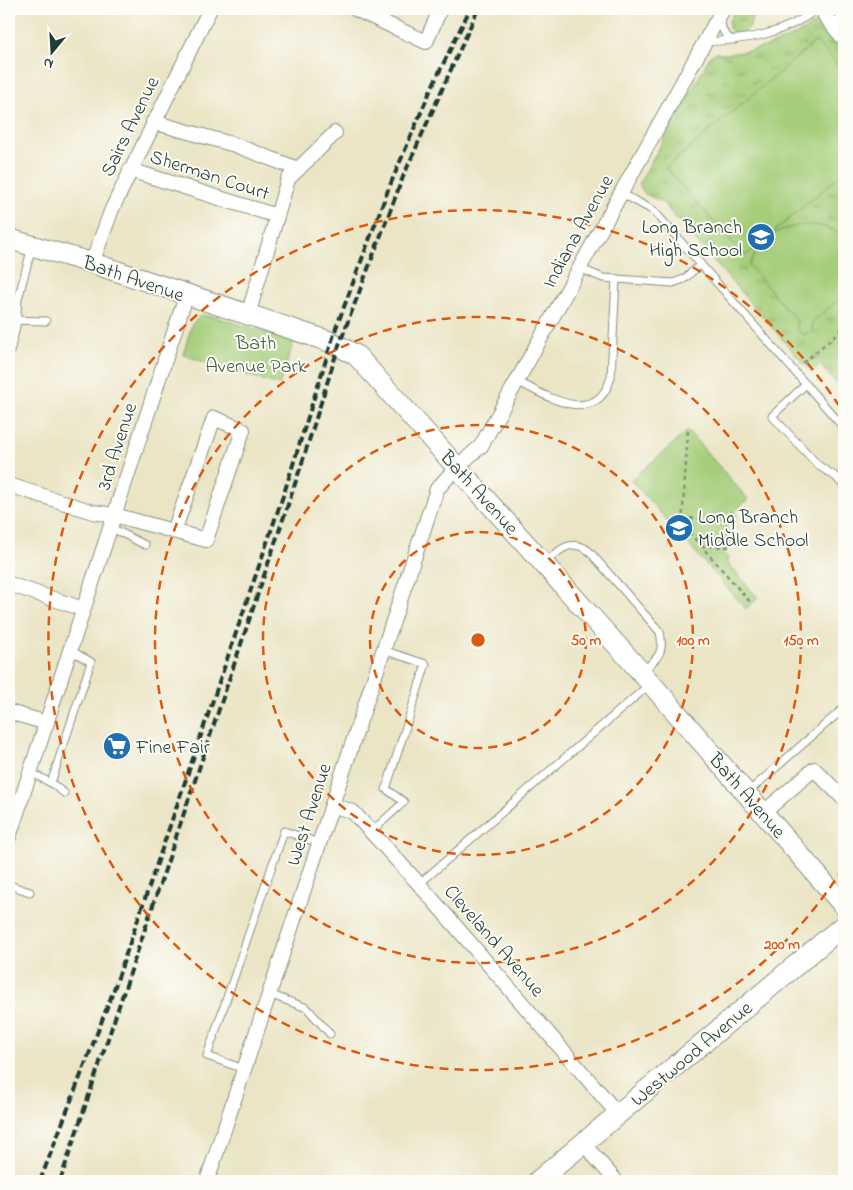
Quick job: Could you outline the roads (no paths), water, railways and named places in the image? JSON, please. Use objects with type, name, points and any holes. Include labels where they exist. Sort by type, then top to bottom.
[{"type":"street","name":"Sairs Avenue","points":[[92,263],[112,209],[130,170],[210,9]]},
{"type":"street","points":[[355,9],[426,42],[439,12],[432,9]]},
{"type":"street","name":"Indiana Avenue","points":[[457,467],[481,446],[723,9]]},
{"type":"street","points":[[821,12],[839,23],[844,39]]},
{"type":"street","name":"Sherman Court","points":[[153,122],[235,145],[298,169]]},
{"type":"street","name":"Sherman Court","points":[[248,315],[288,179],[335,133]]},
{"type":"street","name":"Sherman Court","points":[[130,170],[277,216]]},
{"type":"street","name":"Bath Avenue","points":[[9,239],[92,263],[186,296],[331,342],[356,355],[545,563],[844,906]]},
{"type":"street","name":"3rd Avenue","points":[[9,837],[186,296]]},
{"type":"street","points":[[9,485],[93,512],[112,521],[174,531],[206,540],[243,430],[214,418],[174,531]]},
{"type":"street","name":"West Avenue","points":[[207,1181],[437,489],[457,467]]},
{"type":"street","points":[[9,584],[84,609]]},
{"type":"street","points":[[9,712],[46,723]]},
{"type":"street","points":[[762,813],[814,769],[844,799]]},
{"type":"street","name":"Cleveland Avenue","points":[[332,805],[353,812],[419,884],[618,1114]]},
{"type":"street","name":"Westwood Avenue","points":[[538,1181],[844,925]]},
{"type":"street","points":[[583,1143],[616,1181]]},
{"type":"lane","points":[[723,9],[722,29],[729,38],[735,40]]},
{"type":"lane","points":[[704,42],[735,40],[763,35],[821,12]]},
{"type":"lane","points":[[620,193],[654,211],[844,428]]},
{"type":"lane","points":[[9,356],[13,320],[32,247]]},
{"type":"lane","points":[[579,268],[598,277],[673,283],[684,279],[701,264]]},
{"type":"lane","points":[[516,381],[554,400],[575,406],[594,402],[603,395],[608,388],[611,377],[616,279]]},
{"type":"lane","points":[[13,320],[46,321]]},
{"type":"lane","points":[[806,384],[772,416],[819,466],[836,477],[844,486]]},
{"type":"lane","points":[[112,521],[145,545]]},
{"type":"lane","points":[[419,884],[646,678],[662,649],[660,632],[583,546],[567,546],[545,563]]},
{"type":"lane","points":[[51,783],[92,662],[70,650]]},
{"type":"lane","points":[[371,832],[404,802],[386,789],[426,664],[383,650]]},
{"type":"lane","points":[[746,793],[844,708]]},
{"type":"lane","points":[[30,772],[51,783],[64,793]]},
{"type":"lane","points":[[244,1069],[207,1056],[284,831],[319,843]]},
{"type":"lane","points":[[9,885],[30,892]]},
{"type":"lane","points":[[269,994],[307,1008],[330,1034]]},
{"type":"railway","points":[[40,1181],[113,992],[285,490],[336,328],[388,190],[431,89],[470,9]]},
{"type":"railway","points":[[60,1181],[302,463],[339,345],[403,177],[478,9]]},
{"type":"place","name":"Long Branch High School","points":[[761,237]]},
{"type":"place","name":"Long Branch Middle School","points":[[679,528]]},
{"type":"place","name":"Fine Fair","points":[[117,746]]},
{"type":"park label","name":"Bath Avenue Park","points":[[256,354]]}]
